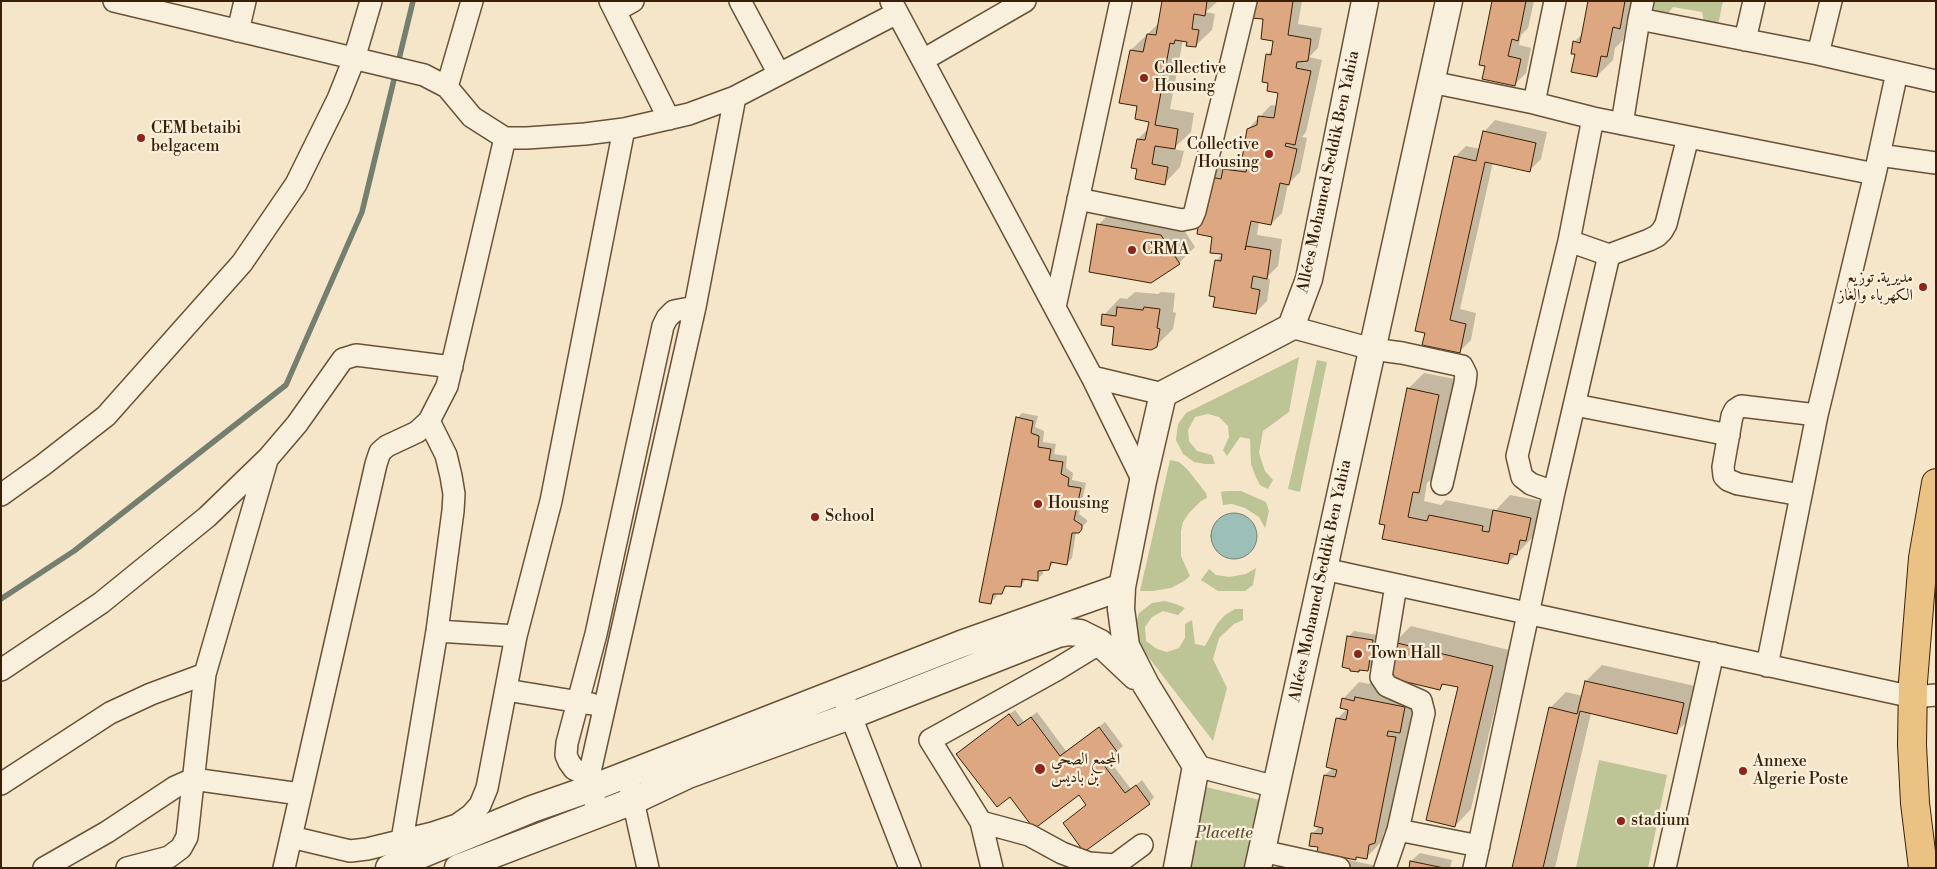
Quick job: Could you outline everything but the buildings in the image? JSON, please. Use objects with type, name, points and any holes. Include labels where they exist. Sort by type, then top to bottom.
[{"type":"main road","points":[[1923,868],[1915,803],[1912,745],[1924,696],[1917,618],[1923,558],[1936,483]]},
{"type":"street","points":[[238,31],[244,1]]},
{"type":"street","points":[[1,495],[106,416],[242,263],[296,184],[338,100],[354,58],[371,1]]},
{"type":"street","points":[[447,87],[472,1]]},
{"type":"street","points":[[740,1],[779,74]]},
{"type":"street","points":[[922,60],[1025,1]]},
{"type":"street","points":[[1055,307],[1120,1]]},
{"type":"street","points":[[1078,199],[1182,220],[1192,218],[1246,1]]},
{"type":"street","name":"Allées Mohamed Seddik Ben Yahia","points":[[1291,327],[1309,279],[1365,1]]},
{"type":"street","name":"Allées Mohamed Seddik Ben Yahia","points":[[1260,859],[1449,1]]},
{"type":"street","points":[[1534,103],[1555,1]]},
{"type":"street","points":[[1745,40],[1754,1]]},
{"type":"street","points":[[1818,54],[1831,1]]},
{"type":"street","points":[[117,2],[424,75],[447,87],[472,118],[505,138],[585,134],[624,129],[689,114],[735,97],[779,74],[894,7],[1092,376],[1143,480]]},
{"type":"street","points":[[619,4],[670,119]]},
{"type":"street","points":[[1622,124],[1641,10],[1745,40],[1818,54],[1936,81]]},
{"type":"street","points":[[1767,666],[1817,415],[1897,72]]},
{"type":"street","points":[[1431,82],[1688,137],[1877,164],[1936,163]]},
{"type":"street","points":[[598,814],[590,782],[604,706],[695,307],[735,97]]},
{"type":"street","points":[[1554,492],[1531,484],[1522,477],[1517,456],[1569,241],[1593,118]]},
{"type":"street","points":[[291,837],[350,850],[367,849],[457,825],[471,815],[480,804],[486,788],[516,636],[551,501],[624,129]]},
{"type":"street","points":[[1569,241],[1609,255],[1657,236],[1666,224],[1688,137]]},
{"type":"street","points":[[284,868],[376,464],[380,452],[387,446],[417,432],[429,421],[447,386],[505,138]]},
{"type":"street","points":[[1474,868],[1554,492],[1609,255]]},
{"type":"street","points":[[590,782],[574,769],[569,762],[566,755],[567,743],[596,634],[663,326],[667,318],[674,311],[695,307]]},
{"type":"street","points":[[1092,376],[1163,394],[1291,327],[1372,349],[1413,355],[1462,366],[1464,370],[1464,383],[1442,484]]},
{"type":"street","points":[[1,670],[101,604],[207,517],[268,458],[297,424],[343,359],[356,355],[452,367]]},
{"type":"street","points":[[1163,394],[1143,480],[1122,587],[1120,609],[1126,646],[1146,685],[1196,766],[1177,868]]},
{"type":"street","points":[[1575,405],[1728,435]]},
{"type":"street","points":[[1801,495],[1738,484],[1728,480],[1724,476],[1723,467],[1728,435],[1732,416],[1735,410],[1741,406],[1817,415]]},
{"type":"street","points":[[402,840],[437,630],[449,548],[454,494],[452,476],[446,455],[429,421]]},
{"type":"street","points":[[128,868],[168,857],[181,848],[188,837],[205,674],[268,458]]},
{"type":"street","points":[[1324,569],[1767,666],[1924,696]]},
{"type":"street","points":[[1385,868],[1398,830],[1424,713],[1421,702],[1387,686],[1381,677],[1396,585]]},
{"type":"street","points":[[389,868],[467,859],[632,801],[688,775],[734,746],[842,691],[961,644],[1122,587]]},
{"type":"street","points":[[437,630],[516,636]]},
{"type":"street","points":[[467,859],[532,809],[590,782],[627,775],[850,716],[1058,634],[1080,633],[1100,643],[1146,685]]},
{"type":"street","points":[[992,868],[981,822],[930,740],[1056,670],[1100,643]]},
{"type":"street","points":[[1665,868],[1714,653]]},
{"type":"street","points":[[1,784],[110,714],[151,694],[205,674]]},
{"type":"street","points":[[506,690],[604,706]]},
{"type":"street","points":[[842,691],[910,868]]},
{"type":"street","points":[[1196,766],[1276,787]]},
{"type":"street","points":[[627,775],[648,868]]},
{"type":"street","points":[[50,867],[108,832],[175,787],[193,779],[300,794]]},
{"type":"street","points":[[981,822],[1029,835],[1062,853],[1089,863],[1115,865],[1142,845]]},
{"type":"street","points":[[1398,830],[1479,846]]},
{"type":"street","points":[[1260,859],[1339,868]]},
{"type":"green space","points":[[1652,1],[1723,1],[1718,25],[1704,22],[1702,12],[1673,7],[1665,17],[1650,14]]},
{"type":"green space","points":[[1299,357],[1289,412],[1263,431],[1259,453],[1265,471],[1273,480],[1268,489],[1260,485],[1251,464],[1250,439],[1240,437],[1227,456],[1223,450],[1229,437],[1228,426],[1219,417],[1208,414],[1195,417],[1188,430],[1189,441],[1197,451],[1212,455],[1215,464],[1194,462],[1183,454],[1176,440],[1178,424],[1186,413]]},
{"type":"green space","points":[[1317,360],[1327,362],[1300,492],[1288,489]]},
{"type":"green space","points":[[1170,460],[1179,462],[1187,469],[1206,493],[1207,498],[1201,501],[1189,513],[1183,522],[1181,531],[1181,556],[1190,576],[1171,588],[1140,591]]},
{"type":"green space","points":[[1241,491],[1266,502],[1269,511],[1265,528],[1259,517],[1245,508],[1232,504],[1223,505],[1221,492]]},
{"type":"green space","points":[[1256,568],[1253,585],[1245,591],[1218,591],[1201,580],[1209,569],[1216,575],[1229,577],[1246,574]]},
{"type":"green space","points":[[1165,601],[1185,608],[1178,615],[1163,611],[1152,617],[1145,627],[1146,641],[1157,649],[1167,652],[1179,648],[1185,638],[1185,624],[1192,620],[1195,644],[1205,646],[1217,624],[1225,615],[1235,609],[1243,609],[1243,620],[1234,624],[1219,638],[1213,659],[1227,688],[1213,741],[1136,641],[1135,627],[1139,613],[1152,603]]},
{"type":"green space","name":"stadium","points":[[1599,760],[1667,775],[1648,868],[1576,868]]},
{"type":"green space","name":"Placette","points":[[1206,787],[1260,800],[1244,868],[1188,868]]},
{"type":"water","points":[[1234,513],[1247,517],[1253,523],[1257,536],[1253,549],[1247,555],[1234,559],[1221,555],[1215,549],[1211,536],[1215,523],[1221,517]]},
{"type":"waterway","points":[[1,599],[74,551],[286,385],[362,212],[413,1]]},
{"type":"place","name":"ِCollective Housing","points":[[1144,78]]},
{"type":"place","name":"CEM betaibi belgacem","points":[[141,138]]},
{"type":"place","name":"Collective Housing","points":[[1269,154]]},
{"type":"place","name":"CRMA","points":[[1132,250]]},
{"type":"place","name":"مديرية. توزيع الكهرباء والغاز","points":[[1923,287]]},
{"type":"place","name":"Housing","points":[[1038,504]]},
{"type":"place","name":"School","points":[[815,517]]},
{"type":"place","name":"Town Hall","points":[[1358,654]]},
{"type":"place","name":"المجمع الصحي بن باديس","points":[[1040,769]]},
{"type":"place","name":"Annexe Algerie Poste","points":[[1743,771]]},
{"type":"place","name":"stadium","points":[[1621,821]]}]
